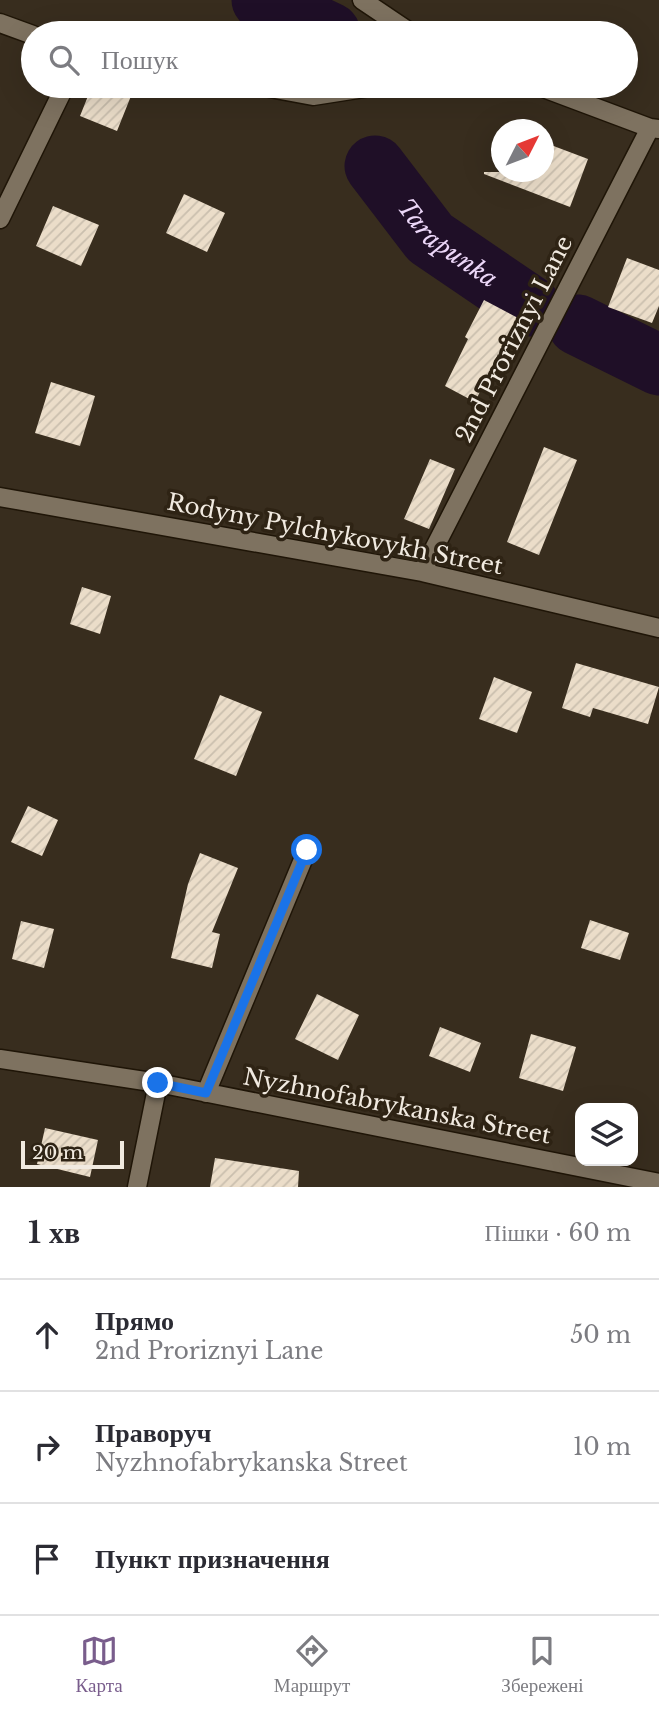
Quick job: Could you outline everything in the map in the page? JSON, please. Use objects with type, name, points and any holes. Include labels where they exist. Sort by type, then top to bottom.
[{"type":"street","points":[[362,0],[393,21]]},
{"type":"street","points":[[0,23],[21,31]]},
{"type":"street","points":[[0,219],[59,98]]},
{"type":"street","points":[[571,98],[655,128]]},
{"type":"street","name":"2nd Proriznyi Lane","points":[[422,572],[655,128]]},
{"type":"street","name":"Rodyny Pylchykovykh Street","points":[[0,497],[422,572],[659,628]]},
{"type":"street","points":[[206,1093],[307,850]]},
{"type":"street","name":"Nyzhnofabrykanska Street","points":[[0,1059],[158,1083],[659,1183]]},
{"type":"street","points":[[137,1187],[158,1083]]},
{"type":"building","points":[[87,98],[130,98],[117,131],[80,116]]},
{"type":"building","points":[[554,146],[588,159],[570,207],[505,182],[554,182]]},
{"type":"building","points":[[184,194],[225,213],[207,252],[166,233]]},
{"type":"building","points":[[53,206],[99,225],[81,266],[36,246]]},
{"type":"building","points":[[627,258],[659,270],[659,306],[652,323],[608,307]]},
{"type":"building","points":[[484,300],[518,318],[475,402],[445,386]]},
{"type":"building","points":[[51,382],[95,396],[80,446],[35,433]]},
{"type":"building","points":[[544,447],[577,460],[539,555],[507,542]]},
{"type":"building","points":[[430,459],[455,469],[429,529],[404,519]]},
{"type":"building","points":[[82,587],[111,596],[100,634],[70,624]]},
{"type":"building","points":[[576,663],[659,687],[648,724],[593,708],[590,717],[562,708]]},
{"type":"building","points":[[494,677],[532,692],[517,733],[479,719]]},
{"type":"building","points":[[220,695],[262,712],[236,776],[194,759]]},
{"type":"building","points":[[28,806],[58,820],[42,856],[11,842]]},
{"type":"building","points":[[200,853],[238,868],[212,932],[220,934],[212,968],[171,958],[188,884]]},
{"type":"building","points":[[590,920],[629,933],[620,960],[581,948]]},
{"type":"building","points":[[21,921],[54,929],[44,968],[12,959]]},
{"type":"building","points":[[317,994],[359,1015],[338,1060],[295,1039]]},
{"type":"building","points":[[440,1027],[481,1043],[470,1072],[429,1056]]},
{"type":"building","points":[[531,1034],[576,1047],[563,1091],[519,1078]]},
{"type":"building","points":[[45,1128],[98,1140],[90,1177],[37,1164]]},
{"type":"building","points":[[215,1158],[299,1171],[298,1187],[210,1187]]},
{"type":"waterway","name":"Tarapunka","points":[[262,0],[305,21]]},
{"type":"waterway","name":"Tarapunka","points":[[375,166],[430,238],[530,306]]},
{"type":"waterway","name":"Tarapunka","points":[[578,325],[659,365]]},
{"type":"route","points":[[158,1083],[206,1093],[307,850]]}]
